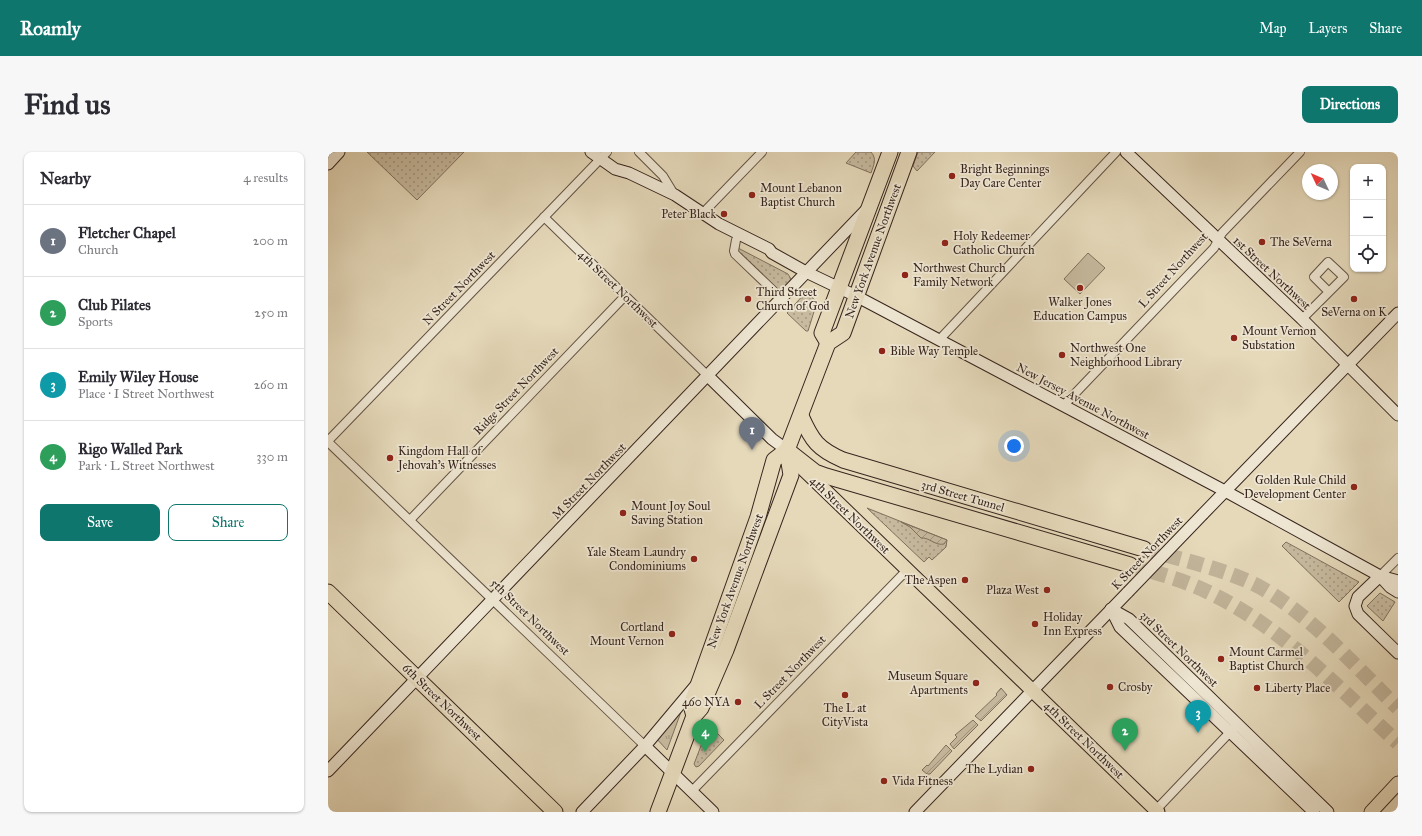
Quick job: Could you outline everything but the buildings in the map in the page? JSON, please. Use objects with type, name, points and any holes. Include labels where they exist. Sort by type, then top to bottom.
[{"type":"highway","name":"New York Avenue Northwest","points":[[694,716],[691,705],[758,517],[774,460],[787,450],[828,343],[843,333],[909,152]]},
{"type":"highway","name":"New York Avenue Northwest","points":[[828,343],[822,333],[888,153]]},
{"type":"highway","name":"3rd Street Tunnel","points":[[801,416],[810,436],[817,445],[822,450],[844,460],[1144,549]]},
{"type":"highway","name":"New York Avenue Northwest","points":[[658,812],[694,716],[701,708],[726,650],[791,475],[787,450]]},
{"type":"highway","name":"3rd Street Tunnel","points":[[787,450],[815,472],[826,476],[1130,566]]},
{"type":"highway","name":"6th Street Northwest","points":[[328,592],[555,812]]},
{"type":"main road","name":"4th Street Northwest","points":[[787,450],[802,468],[1033,690],[1156,811]]},
{"type":"main road","points":[[1371,812],[1398,784]]},
{"type":"street","points":[[328,164],[339,152]]},
{"type":"street","name":"New Jersey Avenue Northwest","points":[[591,152],[613,159],[629,173],[675,195],[719,224],[769,249],[772,253],[806,272],[940,339],[1225,491],[1380,576],[1398,581]]},
{"type":"street","points":[[639,152],[663,176],[675,195]]},
{"type":"street","points":[[703,213],[762,152]]},
{"type":"street","points":[[940,339],[1116,152]]},
{"type":"street","name":"1st Street Northwest","points":[[1126,152],[1218,241],[1302,319],[1398,415]]},
{"type":"street","name":"L Street Northwest","points":[[1064,405],[1214,248],[1222,233],[1300,152]]},
{"type":"street","name":"N Street Northwest","points":[[328,441],[604,155]]},
{"type":"street","name":"New Jersey Avenue Northwest","points":[[675,195],[679,201],[705,222],[736,240],[767,255],[772,253]]},
{"type":"street","name":"M Street Northwest","points":[[328,770],[868,208]]},
{"type":"street","name":"4th Street Northwest","points":[[544,217],[772,438],[787,450]]},
{"type":"street","points":[[736,240],[734,251],[735,254],[781,298]]},
{"type":"street","points":[[1302,319],[1328,292]]},
{"type":"street","name":"Ridge Street Northwest","points":[[410,520],[625,296]]},
{"type":"street","name":"K Street Northwest","points":[[915,812],[1398,313]]},
{"type":"street","name":"5th Street Northwest","points":[[328,441],[713,812]]},
{"type":"street","points":[[1398,558],[1358,597],[1355,606],[1358,614],[1398,653]]},
{"type":"street","name":"L Street Northwest","points":[[692,792],[907,570]]},
{"type":"street","name":"New Jersey Avenue Northwest","points":[[1380,576],[1390,587],[1398,592]]},
{"type":"street","name":"3rd Street Northwest","points":[[1111,609],[1120,626],[1328,812]]},
{"type":"street","points":[[582,812],[645,746],[699,682]]},
{"type":"street","points":[[1156,811],[1234,728]]},
{"type":"street","name":"3rd Street Northwest","points":[[1234,728],[1314,812]]},
{"type":"green space","points":[[367,152],[464,152],[417,200]]},
{"type":"green space","points":[[856,152],[871,152],[874,157],[874,162],[871,173],[846,163]]},
{"type":"green space","points":[[918,152],[935,152],[917,171],[913,166]]},
{"type":"green space","points":[[738,248],[788,274],[791,279],[789,283],[779,291],[737,251]]},
{"type":"green space","points":[[1088,253],[1105,268],[1080,294],[1064,279]]},
{"type":"green space","points":[[806,292],[817,302],[808,331],[806,331],[787,313]]},
{"type":"green space","points":[[867,508],[947,540],[946,547],[932,560],[929,557],[924,562]]},
{"type":"green space","points":[[901,522],[947,540],[944,544],[941,544],[921,538],[910,527]]},
{"type":"green space","points":[[1286,542],[1359,582],[1339,602],[1282,546]]},
{"type":"green space","points":[[1380,593],[1395,602],[1383,621],[1367,606]]},
{"type":"green space","points":[[1001,688],[1007,695],[981,721],[975,716],[997,695],[996,694]]},
{"type":"green space","points":[[685,701],[667,750],[655,737]]},
{"type":"green space","points":[[973,720],[978,725],[954,749],[950,744],[957,737],[955,735]]},
{"type":"green space","points":[[709,725],[724,740],[699,766],[696,767],[694,764]]},
{"type":"green space","points":[[946,745],[952,751],[930,774],[927,774],[922,770],[927,765],[928,766]]},
{"type":"tunnel","points":[[1144,549],[1230,574],[1258,586],[1296,611],[1314,626],[1398,708]]},
{"type":"tunnel","points":[[1130,565],[1170,577],[1199,588],[1235,606],[1261,623],[1309,660],[1398,743]]},
{"type":"place","name":"Bright Beginnings Day Care Center","points":[[952,176]]},
{"type":"place","name":"Mount Lebanon Baptist Church","points":[[752,195]]},
{"type":"place","name":"Peter Black","points":[[724,214]]},
{"type":"place","name":"The SeVerna","points":[[1262,242]]},
{"type":"place","name":"Holy Redeemer Catholic Church","points":[[945,243]]},
{"type":"place","name":"Northwest Church Family Network","points":[[905,275]]},
{"type":"place","name":"Walker Jones Education Campus","points":[[1080,288]]},
{"type":"place","name":"Third Street Church of God","points":[[748,299]]},
{"type":"place","name":"SeVerna on K","points":[[1354,299]]},
{"type":"place","name":"Mount Vernon Substation","points":[[1234,338]]},
{"type":"place","name":"Bible Way Temple","points":[[882,351]]},
{"type":"place","name":"Northwest One Neighborhood Library","points":[[1062,355]]},
{"type":"place","name":"Fletcher Chapel","points":[[752,450]]},
{"type":"place","name":"Kingdom Hall of Jehovah's Witnesses","points":[[390,458]]},
{"type":"place","name":"Golden Rule Child Development Center","points":[[1354,487]]},
{"type":"place","name":"Mount Joy Soul Saving Station","points":[[623,513]]},
{"type":"place","name":"Yale Steam Laundry Condominiums","points":[[694,559]]},
{"type":"place","name":"The Aspen","points":[[965,580]]},
{"type":"place","name":"Plaza West","points":[[1047,590]]},
{"type":"place","name":"Holiday Inn Express","points":[[1035,624]]},
{"type":"place","name":"Cortland Mount Vernon","points":[[672,634]]},
{"type":"place","name":"Mount Carmel Baptist Church","points":[[1221,659]]},
{"type":"place","name":"Museum Square Apartments","points":[[976,683]]},
{"type":"place","name":"Crosby","points":[[1110,687]]},
{"type":"place","name":"Liberty Place","points":[[1257,688]]},
{"type":"place","name":"The L at CityVista","points":[[845,695]]},
{"type":"place","name":"460 NYA","points":[[738,702]]},
{"type":"place","name":"Emily Wiley House","points":[[1198,733]]},
{"type":"place","name":"Club Pilates","points":[[1125,751]]},
{"type":"place","name":"Rigo Walled Park","points":[[705,752]]},
{"type":"place","name":"The Lydian","points":[[1031,769]]},
{"type":"place","name":"Vida Fitness","points":[[884,781]]}]
